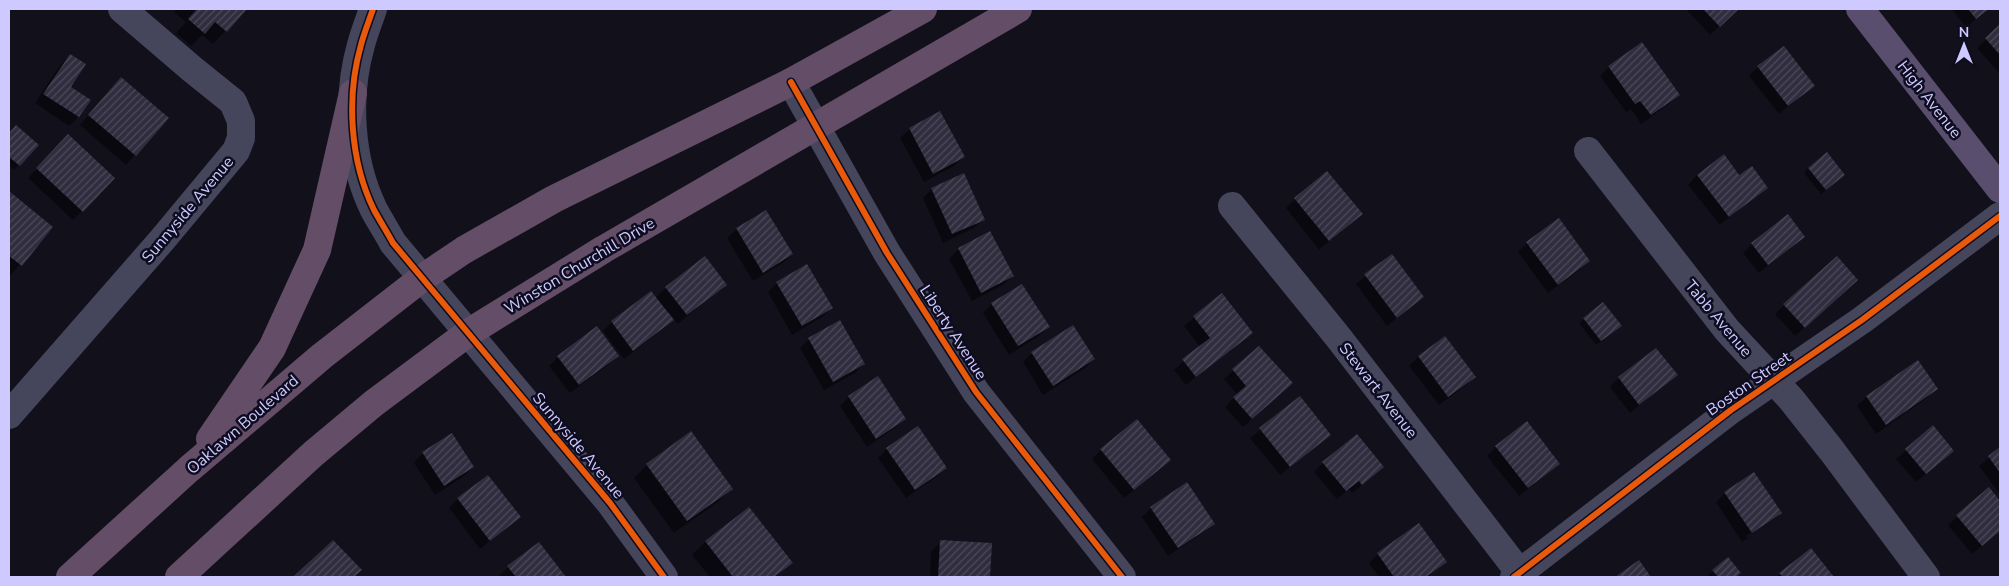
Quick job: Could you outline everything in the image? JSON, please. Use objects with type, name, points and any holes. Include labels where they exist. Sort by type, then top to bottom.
[{"type":"highway","points":[[421,279],[464,250],[554,199],[791,82],[923,9]]},
{"type":"highway","name":"Winston Churchill Drive","points":[[179,577],[306,461],[354,420],[468,334],[604,249],[1018,9]]},
{"type":"highway","points":[[189,469],[272,348],[317,250],[353,93]]},
{"type":"highway","name":"Oaklawn Boulevard","points":[[70,577],[189,469],[322,356],[421,279]]},
{"type":"main road","name":"High Avenue","points":[[1860,9],[2000,189]]},
{"type":"street","name":"Sunnyside Avenue","points":[[9,415],[168,233],[236,151],[241,138],[241,121],[233,102],[192,70],[122,9]]},
{"type":"street","points":[[373,9],[360,46],[353,93],[353,132],[360,172],[374,209],[393,243],[468,334]]},
{"type":"street","name":"Liberty Avenue","points":[[791,82],[886,253],[976,392],[1122,577]]},
{"type":"street","name":"Tabb Avenue","points":[[1588,151],[1727,330],[1790,399],[1832,451],[1926,577]]},
{"type":"street","name":"Stewart Avenue","points":[[1232,206],[1338,337],[1519,576]]},
{"type":"street","name":"Boston Street","points":[[1519,576],[1731,410],[1862,320],[2000,216]]},
{"type":"street","name":"Sunnyside Avenue","points":[[468,334],[610,503],[664,577]]},
{"type":"building","points":[[197,9],[247,9],[227,32],[215,22],[205,34],[188,19]]},
{"type":"building","points":[[1703,9],[1739,9],[1720,27]]},
{"type":"building","points":[[1968,9],[1989,9],[1976,19]]},
{"type":"building","points":[[2000,24],[2000,55],[1985,38]]},
{"type":"building","points":[[1642,42],[1680,95],[1651,115],[1640,101],[1635,104],[1608,66]]},
{"type":"building","points":[[1784,46],[1815,86],[1788,106],[1757,66]]},
{"type":"building","points":[[70,54],[86,64],[71,87],[91,100],[79,117],[43,94]]},
{"type":"building","points":[[121,77],[169,118],[136,156],[88,115]]},
{"type":"building","points":[[940,111],[965,157],[933,174],[909,128]]},
{"type":"building","points":[[16,125],[39,145],[20,166],[9,157],[9,133]]},
{"type":"building","points":[[68,134],[115,178],[83,212],[36,168]]},
{"type":"building","points":[[1827,152],[1845,175],[1826,190],[1808,168]]},
{"type":"building","points":[[1724,154],[1739,175],[1752,166],[1768,188],[1729,217],[1697,175]]},
{"type":"building","points":[[1327,171],[1363,214],[1329,241],[1294,198]]},
{"type":"building","points":[[964,173],[985,220],[952,234],[931,188]]},
{"type":"building","points":[[9,191],[53,227],[22,266],[9,256]]},
{"type":"building","points":[[766,210],[793,254],[763,273],[736,228]]},
{"type":"building","points":[[1788,214],[1805,237],[1768,265],[1751,243]]},
{"type":"building","points":[[1559,218],[1590,261],[1558,285],[1526,242]]},
{"type":"building","points":[[990,231],[1014,276],[981,293],[958,248]]},
{"type":"building","points":[[1392,254],[1424,297],[1397,318],[1364,274]]},
{"type":"building","points":[[705,256],[727,285],[687,315],[665,287]]},
{"type":"building","points":[[1837,256],[1858,280],[1805,328],[1783,304]]},
{"type":"building","points":[[807,264],[833,308],[802,326],[776,282]]},
{"type":"building","points":[[1022,284],[1050,327],[1018,346],[991,303]]},
{"type":"building","points":[[651,291],[674,320],[633,351],[611,321]]},
{"type":"building","points":[[1222,293],[1253,333],[1196,377],[1182,359],[1210,338],[1193,316]]},
{"type":"building","points":[[1603,302],[1622,326],[1601,341],[1583,318]]},
{"type":"building","points":[[840,320],[865,364],[833,382],[808,338]]},
{"type":"building","points":[[1073,325],[1095,359],[1053,386],[1031,352]]},
{"type":"building","points":[[597,326],[619,356],[579,385],[557,356]]},
{"type":"building","points":[[1445,336],[1476,377],[1448,397],[1418,356]]},
{"type":"building","points":[[1259,346],[1293,383],[1252,419],[1233,397],[1246,386],[1232,369]]},
{"type":"building","points":[[1656,348],[1678,375],[1639,405],[1618,377]]},
{"type":"building","points":[[1918,360],[1938,389],[1886,425],[1866,396]]},
{"type":"building","points":[[878,376],[906,419],[876,439],[848,396]]},
{"type":"building","points":[[1300,396],[1331,435],[1290,467],[1259,428]]},
{"type":"building","points":[[1137,419],[1171,460],[1134,490],[1100,449]]},
{"type":"building","points":[[1527,421],[1560,464],[1528,488],[1495,446]]},
{"type":"building","points":[[1933,425],[1954,451],[1926,474],[1905,449]]},
{"type":"building","points":[[918,426],[947,468],[915,490],[886,448]]},
{"type":"building","points":[[691,431],[733,489],[687,521],[646,464]]},
{"type":"building","points":[[452,433],[474,467],[444,486],[422,452]]},
{"type":"building","points":[[1357,434],[1384,467],[1362,485],[1359,481],[1346,491],[1322,462]]},
{"type":"building","points":[[2000,447],[2000,473],[1988,456]]},
{"type":"building","points":[[1754,472],[1782,513],[1752,533],[1724,492]]},
{"type":"building","points":[[488,475],[521,517],[490,541],[457,498]]},
{"type":"building","points":[[1187,482],[1215,524],[1178,548],[1150,507]]},
{"type":"building","points":[[1989,487],[2000,501],[2000,531],[1982,546],[1956,515]]},
{"type":"building","points":[[749,507],[793,563],[774,577],[733,577],[705,541]]},
{"type":"building","points":[[1419,523],[1447,562],[1426,577],[1394,577],[1377,553]]},
{"type":"building","points":[[333,540],[362,570],[354,577],[293,577]]},
{"type":"building","points":[[940,540],[992,543],[990,577],[938,577]]},
{"type":"building","points":[[539,542],[566,577],[516,577],[507,566]]},
{"type":"building","points":[[1811,548],[1834,577],[1783,577],[1779,573]]},
{"type":"building","points":[[1728,557],[1741,573],[1736,577],[1718,577],[1712,570]]},
{"type":"building","points":[[1639,560],[1651,577],[1615,577]]},
{"type":"cycle path","points":[[373,9],[362,40],[356,65],[352,107],[355,150],[366,191],[374,210],[393,243],[610,503],[664,577]]},
{"type":"cycle path","points":[[791,82],[887,253],[976,392],[1122,577]]},
{"type":"cycle path","points":[[1514,577],[1731,410],[1862,320],[2000,216]]}]
